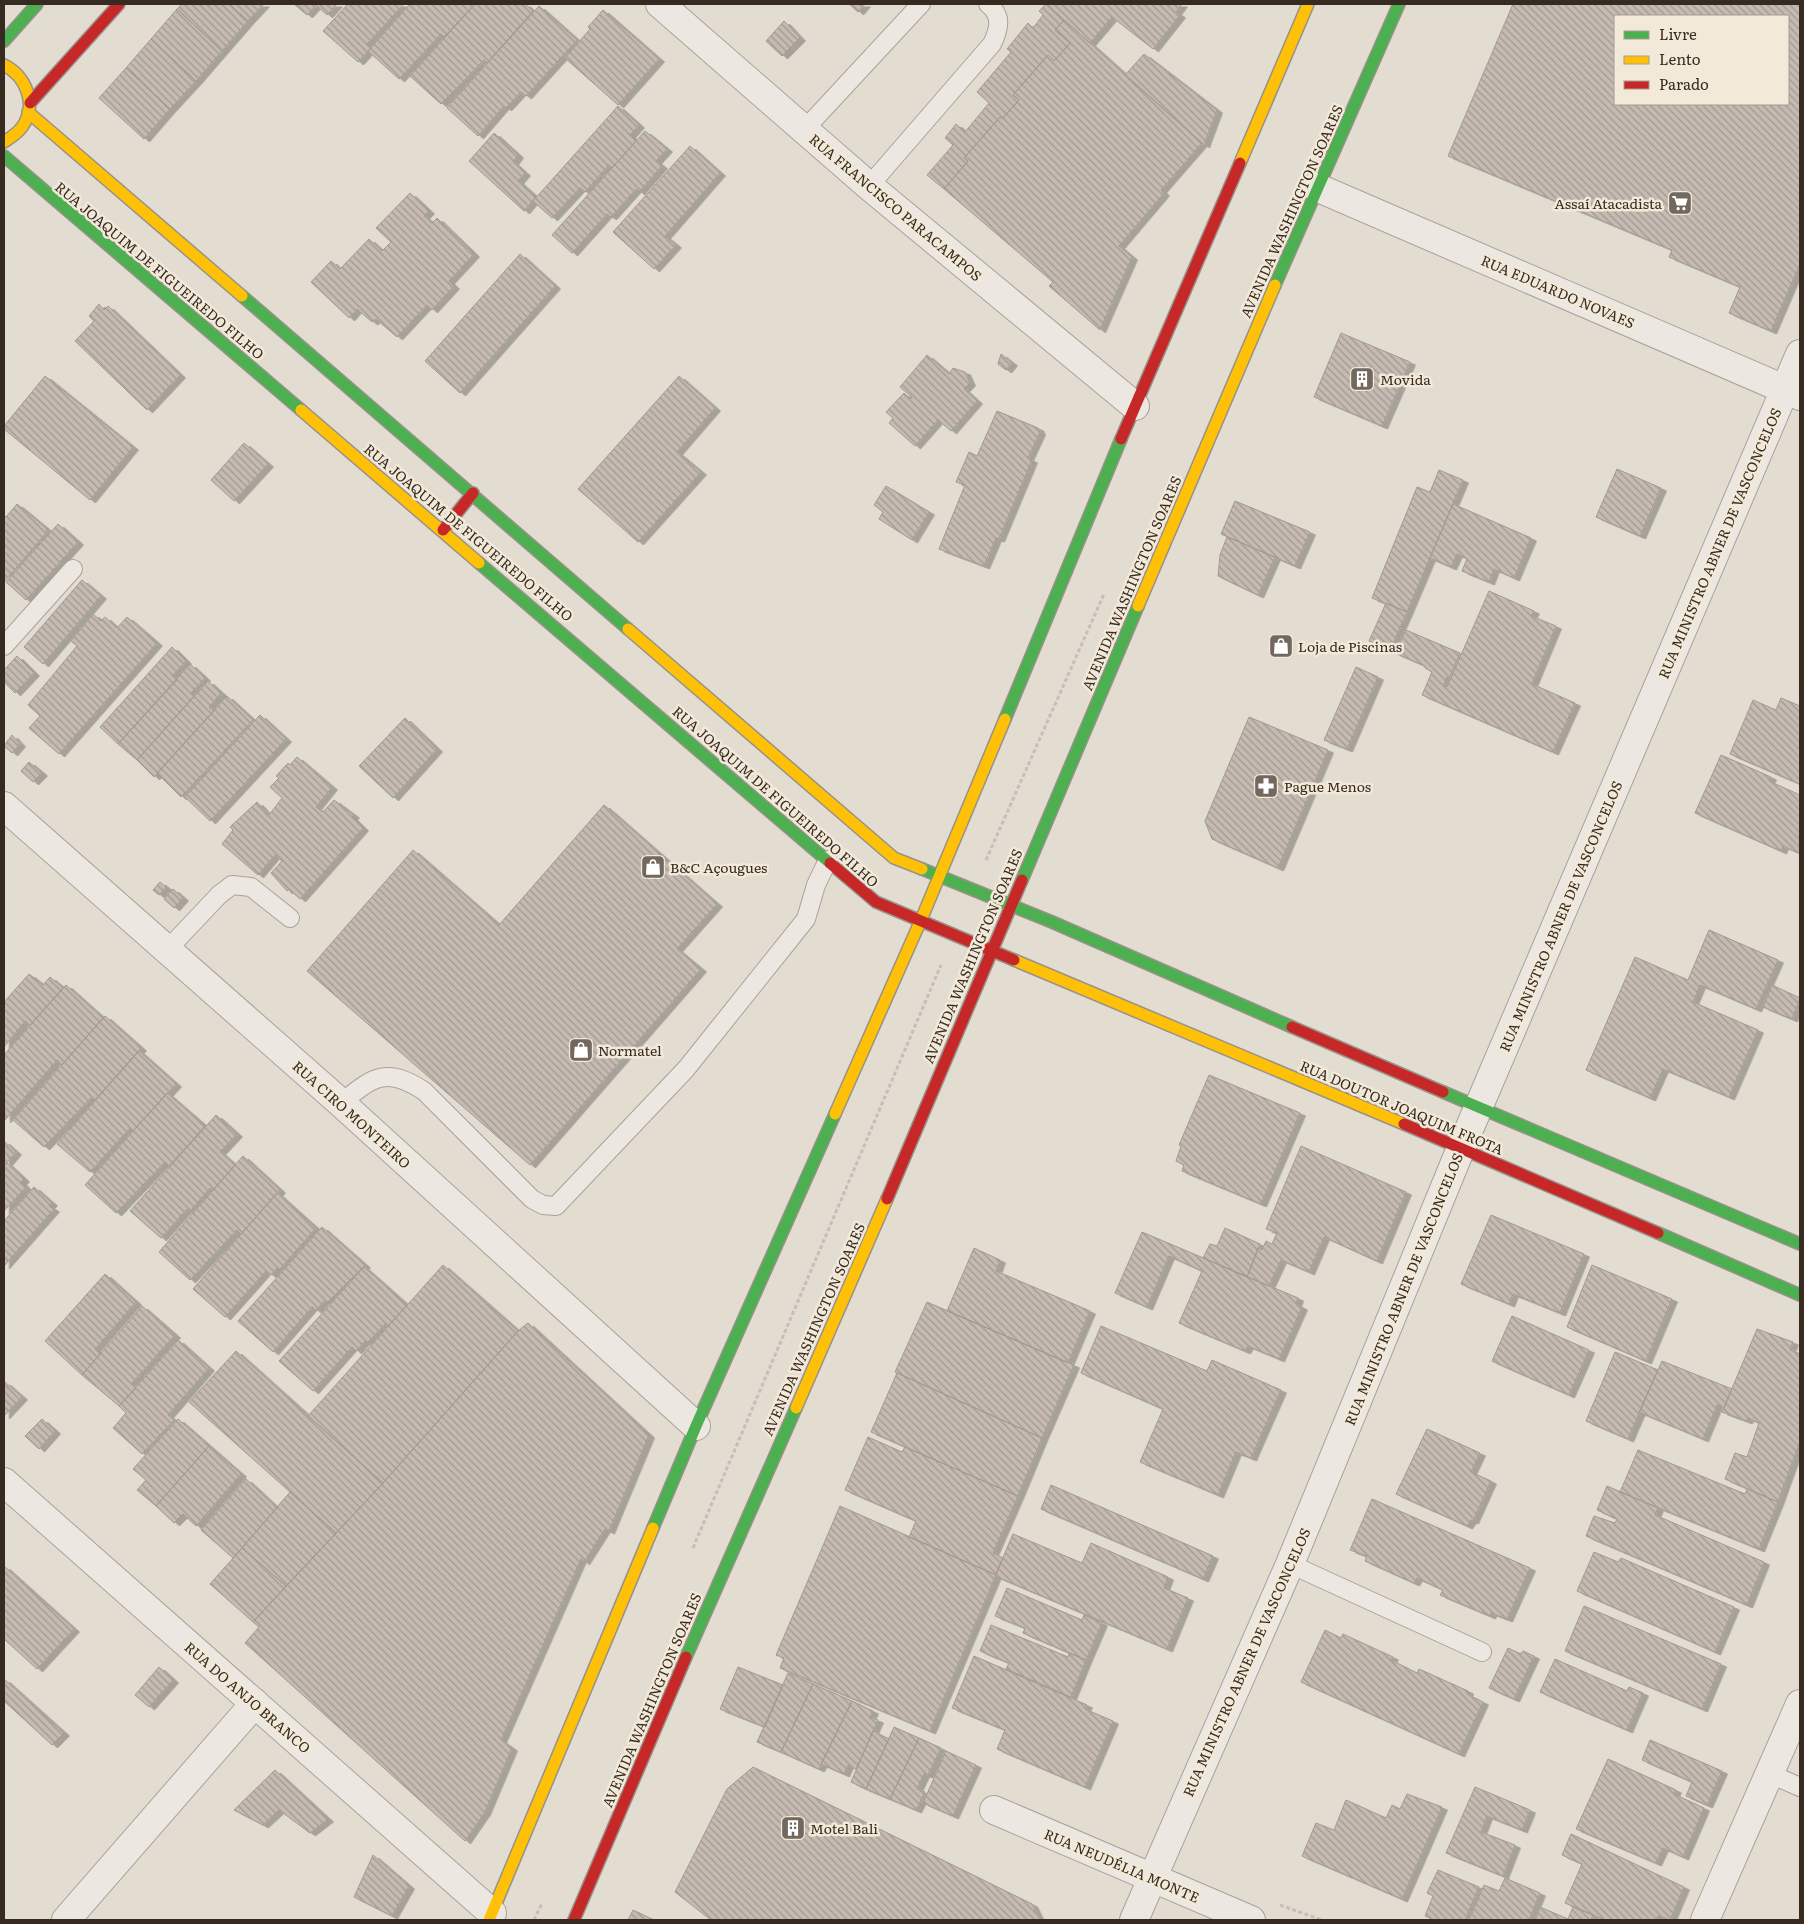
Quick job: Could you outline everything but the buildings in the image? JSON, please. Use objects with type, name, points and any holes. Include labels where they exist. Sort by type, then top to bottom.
[{"type":"main road","points":[[4,41],[37,4]]},
{"type":"main road","points":[[4,142],[24,125],[29,107],[119,4]]},
{"type":"main road","points":[[490,1917],[696,1426],[921,920],[1136,406],[1308,4]]},
{"type":"main road","name":"AVENIDA WASHINGTON SOARES","points":[[574,1920],[719,1579],[839,1312],[991,949],[1316,187],[1399,4]]},
{"type":"main road","points":[[4,64],[24,82],[29,107],[894,858],[1010,905],[1479,1108],[1800,1244]]},
{"type":"main road","name":"RUA JOAQUIM DE FIGUEIREDO FILHO","points":[[4,156],[876,902],[991,949]]},
{"type":"main road","points":[[443,530],[472,493]]},
{"type":"main road","name":"RUA DOUTOR JOAQUIM FROTA","points":[[991,949],[1461,1148],[1800,1295]]},
{"type":"street","name":"RUA FRANCISCO PARACAMPOS","points":[[660,4],[869,186],[1136,406]]},
{"type":"street","name":"RUA EDUARDO NOVAES","points":[[1316,187],[1792,393]]},
{"type":"street","name":"RUA MINISTRO ABNER DE VASCONCELOS","points":[[1134,1920],[1290,1564],[1461,1148],[1792,393],[1800,354]]},
{"type":"street","name":"RUA CIRO MONTEIRO","points":[[4,806],[341,1103],[696,1426]]},
{"type":"street","name":"RUA DO ANJO BRANCO","points":[[4,1482],[256,1703],[490,1917]]},
{"type":"street","points":[[66,1920],[256,1703]]},
{"type":"street","points":[[1705,1920],[1800,1704]]},
{"type":"street","name":"RUA NEUDÉLIA MONTE","points":[[994,1810],[1251,1920]]},
{"type":"lane","points":[[804,130],[921,4]]},
{"type":"lane","points":[[869,186],[992,44],[1000,27],[996,10],[988,4]]},
{"type":"lane","points":[[4,646],[73,569]]},
{"type":"lane","points":[[341,1103],[363,1085],[382,1077],[398,1076],[407,1079],[424,1091],[532,1199],[543,1205],[556,1206],[686,1069],[806,919],[816,885],[828,860]]},
{"type":"lane","points":[[167,950],[219,895],[232,886],[251,887],[290,918]]},
{"type":"lane","points":[[1290,1564],[1482,1652]]},
{"type":"lane","points":[[1770,1774],[1800,1787]]},
{"type":"traffic: fast","points":[[4,41],[37,4]]},
{"type":"traffic: fast","points":[[1275,285],[1399,4]]},
{"type":"traffic: fast","points":[[4,156],[301,410]]},
{"type":"traffic: fast","points":[[242,296],[628,629]]},
{"type":"traffic: fast","points":[[1005,719],[1121,439]]},
{"type":"traffic: fast","points":[[479,563],[830,863]]},
{"type":"traffic: fast","points":[[1022,880],[1138,606]]},
{"type":"traffic: fast","points":[[922,869],[1052,922],[1292,1027]]},
{"type":"traffic: fast","points":[[1443,1092],[1800,1244]]},
{"type":"traffic: fast","points":[[653,1528],[696,1426],[835,1114]]},
{"type":"traffic: fast","points":[[1658,1233],[1800,1295]]},
{"type":"traffic: fast","points":[[686,1657],[796,1408]]},
{"type":"traffic: slow","points":[[1240,163],[1308,4]]},
{"type":"traffic: slow","points":[[4,65],[12,70],[24,84],[29,101],[27,118],[22,127],[16,134],[4,142]]},
{"type":"traffic: slow","points":[[28,112],[242,296]]},
{"type":"traffic: slow","points":[[1138,606],[1275,285]]},
{"type":"traffic: slow","points":[[301,410],[479,563]]},
{"type":"traffic: slow","points":[[628,629],[894,858],[922,869]]},
{"type":"traffic: slow","points":[[835,1114],[921,920],[1005,719]]},
{"type":"traffic: slow","points":[[1014,960],[1404,1124]]},
{"type":"traffic: slow","points":[[796,1408],[887,1199]]},
{"type":"traffic: slow","points":[[489,1920],[653,1528]]},
{"type":"traffic: jam","points":[[30,103],[119,4]]},
{"type":"traffic: jam","points":[[1121,439],[1240,163]]},
{"type":"traffic: jam","points":[[443,530],[473,493]]},
{"type":"traffic: jam","points":[[830,863],[876,902],[1014,960]]},
{"type":"traffic: jam","points":[[887,1199],[1022,880]]},
{"type":"traffic: jam","points":[[1292,1027],[1443,1092]]},
{"type":"traffic: jam","points":[[1404,1124],[1658,1233]]},
{"type":"traffic: jam","points":[[574,1920],[686,1657]]},
{"type":"place","name":"Assaí Atacadista","points":[[1680,203]]},
{"type":"place","name":"Movida","points":[[1362,379]]},
{"type":"place","name":"Loja de Piscinas","points":[[1281,646]]},
{"type":"place","name":"Pague Menos","points":[[1266,786]]},
{"type":"place","name":"B&C Açougues","points":[[653,867]]},
{"type":"place","name":"Normatel","points":[[581,1050]]},
{"type":"place","name":"Motel Bali","points":[[793,1828]]}]
